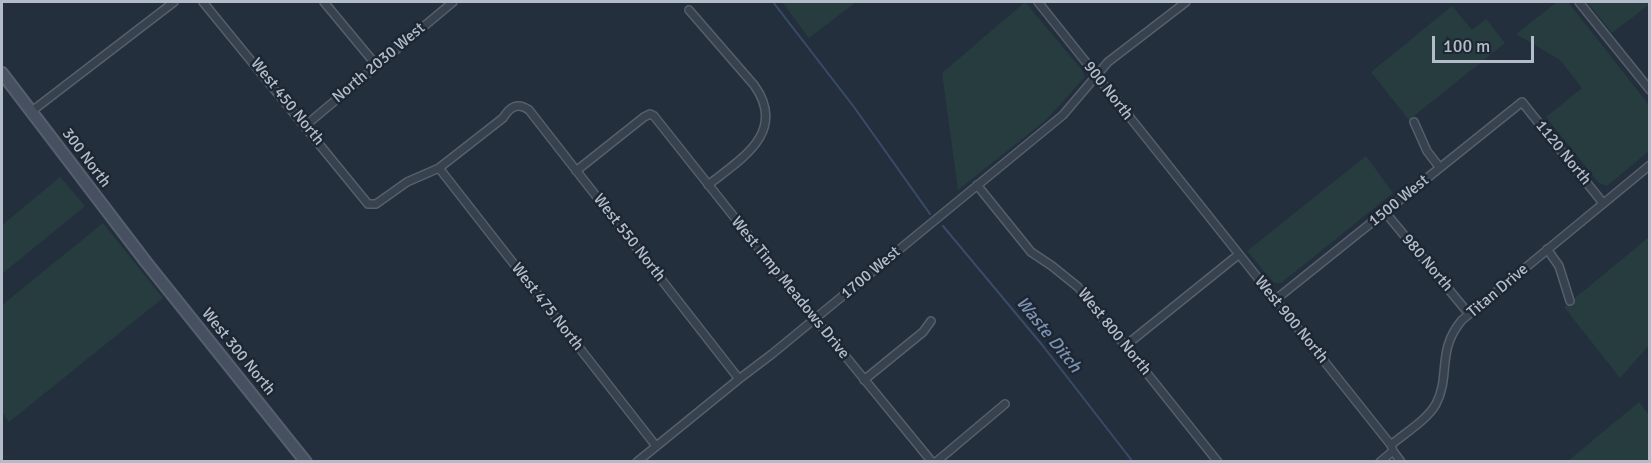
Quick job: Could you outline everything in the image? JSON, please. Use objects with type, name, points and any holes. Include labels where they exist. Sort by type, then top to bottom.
[{"type":"street","points":[[32,111],[174,2]]},
{"type":"street","name":"West 450 North","points":[[203,2],[306,125],[368,204],[376,204],[407,182],[439,168]]},
{"type":"street","points":[[324,2],[377,66]]},
{"type":"street","name":"900 North","points":[[1038,2],[1179,180]]},
{"type":"street","name":"1700 West","points":[[637,462],[1063,115],[1108,62],[1186,2]]},
{"type":"street","points":[[1579,2],[1650,90]]},
{"type":"street","name":"North 2030 West","points":[[306,125],[448,3]]},
{"type":"street","points":[[689,10],[760,93],[766,118],[761,135],[752,149],[708,185]]},
{"type":"street","name":"300 North","points":[[2,73],[146,262]]},
{"type":"street","name":"1500 West","points":[[1275,300],[1522,102]]},
{"type":"street","name":"1120 North","points":[[1522,102],[1603,203]]},
{"type":"street","name":"West 550 North","points":[[439,168],[503,118],[508,110],[515,106],[523,106],[739,379]]},
{"type":"street","name":"West Timp Meadows Drive","points":[[576,171],[650,114],[654,116],[864,380],[934,462]]},
{"type":"street","points":[[1414,122],[1427,151],[1440,168]]},
{"type":"street","name":"Titan Drive","points":[[1380,462],[1435,406],[1440,394],[1448,344],[1456,327],[1650,165]]},
{"type":"street","name":"West 475 North","points":[[439,168],[656,446]]},
{"type":"street","name":"West 900 North","points":[[1179,180],[1401,462]]},
{"type":"street","name":"West 800 North","points":[[977,185],[1030,252],[1078,287],[1218,462]]},
{"type":"street","name":"980 North","points":[[1385,212],[1469,314]]},
{"type":"street","points":[[1547,249],[1558,266],[1570,301]]},
{"type":"street","points":[[1125,346],[1238,255]]},
{"type":"street","name":"West 300 North","points":[[146,262],[306,462]]},
{"type":"street","points":[[864,380],[922,332],[931,321]]},
{"type":"street","points":[[934,462],[1005,404]]},
{"type":"green space","points":[[782,2],[856,2],[809,38]]},
{"type":"green space","points":[[1025,2],[1082,70],[1085,77],[1046,120],[958,190],[942,73]]},
{"type":"green space","points":[[1557,2],[1568,2],[1649,105],[1649,151],[1607,186],[1599,183],[1546,117],[1582,88],[1560,60],[1516,34]]},
{"type":"green space","points":[[1587,2],[1649,2],[1650,4],[1612,33]]},
{"type":"green space","points":[[1452,6],[1472,30],[1486,19],[1505,43],[1409,120],[1371,72]]},
{"type":"green space","points":[[1366,156],[1393,193],[1281,283],[1274,283],[1247,251]]},
{"type":"green space","points":[[60,177],[85,206],[2,274],[2,225]]},
{"type":"green space","points":[[103,223],[163,298],[9,422],[2,412],[2,305]]},
{"type":"green space","points":[[1649,237],[1649,345],[1620,378],[1564,307]]},
{"type":"green space","points":[[1639,402],[1649,415],[1649,461],[1568,461]]},
{"type":"waterway","name":"Waste Ditch","points":[[773,2],[854,107],[930,214]]},
{"type":"waterway","name":"Waste Ditch","points":[[943,226],[1043,346],[1133,462]]}]
